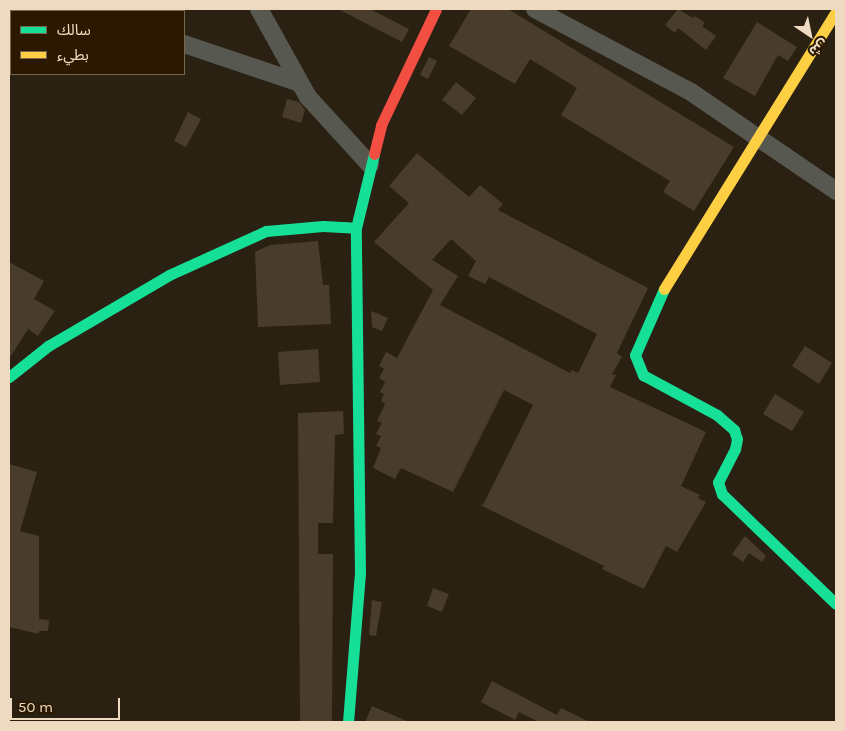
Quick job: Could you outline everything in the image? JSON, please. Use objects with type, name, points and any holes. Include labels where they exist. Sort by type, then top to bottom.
[{"type":"street","points":[[259,9],[308,97],[370,165]]},
{"type":"street","points":[[348,722],[360,574],[356,228],[381,125],[436,9]]},
{"type":"street","points":[[535,9],[691,92],[836,191]]},
{"type":"street","points":[[836,12],[758,136],[750,153],[677,265],[650,316],[635,355],[643,375],[717,414],[734,430],[737,439],[735,449],[718,482],[722,494],[836,604]]},
{"type":"street","points":[[185,44],[300,83]]},
{"type":"street","points":[[9,377],[48,346],[169,275],[266,231],[323,226],[356,228]]},
{"type":"building","points":[[338,9],[370,9],[409,29],[402,42]]},
{"type":"building","points":[[471,9],[508,9],[734,147],[694,211],[663,192],[670,181],[561,115],[577,88],[530,59],[515,84],[449,46]]},
{"type":"building","points":[[678,9],[693,18],[695,16],[705,23],[702,26],[716,36],[706,50],[678,28],[675,33],[665,25]]},
{"type":"building","points":[[757,22],[797,47],[788,61],[778,55],[755,96],[723,78]]},
{"type":"building","points":[[429,57],[437,61],[428,79],[420,75]]},
{"type":"building","points":[[456,82],[476,98],[462,115],[442,100]]},
{"type":"building","points":[[287,99],[299,102],[305,110],[301,123],[282,117]]},
{"type":"building","points":[[188,112],[201,119],[186,147],[174,141]]},
{"type":"building","points":[[417,153],[469,197],[480,185],[503,204],[498,210],[648,288],[617,353],[622,357],[612,374],[616,375],[610,387],[706,432],[681,486],[700,495],[698,498],[706,502],[677,552],[666,546],[644,589],[602,569],[604,566],[480,505],[483,505],[533,405],[504,390],[453,492],[401,468],[395,479],[373,468],[381,448],[376,446],[381,436],[376,434],[382,423],[377,421],[385,404],[381,401],[384,394],[380,392],[385,382],[379,378],[384,369],[379,366],[386,352],[397,358],[433,290],[374,242],[409,203],[389,186]],"holes":[[[451,239],[476,261],[468,276],[485,284],[489,277],[597,334],[578,373],[572,370],[570,373],[440,305],[458,276],[432,260]]]},
{"type":"building","points":[[318,241],[323,285],[329,285],[331,324],[258,327],[255,252],[270,245]]},
{"type":"building","points":[[9,262],[44,281],[34,299],[55,311],[38,336],[28,329],[9,359]]},
{"type":"building","points":[[371,311],[388,318],[382,331],[372,327]]},
{"type":"building","points":[[805,346],[832,363],[819,384],[792,366]]},
{"type":"building","points":[[318,349],[320,382],[280,385],[278,352]]},
{"type":"building","points":[[775,394],[804,412],[792,431],[763,414]]},
{"type":"building","points":[[343,411],[344,434],[335,435],[333,523],[318,523],[318,554],[333,554],[332,722],[300,722],[298,413]]},
{"type":"building","points":[[9,464],[37,472],[20,531],[39,536],[39,619],[49,620],[48,631],[39,631],[39,634],[9,627]]},
{"type":"building","points":[[745,536],[766,556],[762,562],[749,553],[743,562],[732,554]]},
{"type":"building","points":[[433,588],[449,594],[442,612],[427,606]]},
{"type":"building","points":[[372,600],[382,602],[376,636],[369,635]]},
{"type":"building","points":[[492,681],[557,715],[561,708],[590,722],[539,722],[519,712],[515,720],[481,702]]},
{"type":"building","points":[[372,706],[409,722],[365,722]]},
{"type":"traffic: fast","points":[[348,722],[360,574],[356,228],[374,154]]},
{"type":"traffic: fast","points":[[9,377],[48,346],[169,275],[266,231],[323,226],[356,228]]},
{"type":"traffic: fast","points":[[664,289],[635,355],[643,375],[717,415],[734,430],[737,439],[735,449],[718,482],[722,494],[836,604]]},
{"type":"traffic: slow","points":[[664,289],[836,12]]},
{"type":"traffic: jam","points":[[374,154],[381,125],[436,9]]}]
